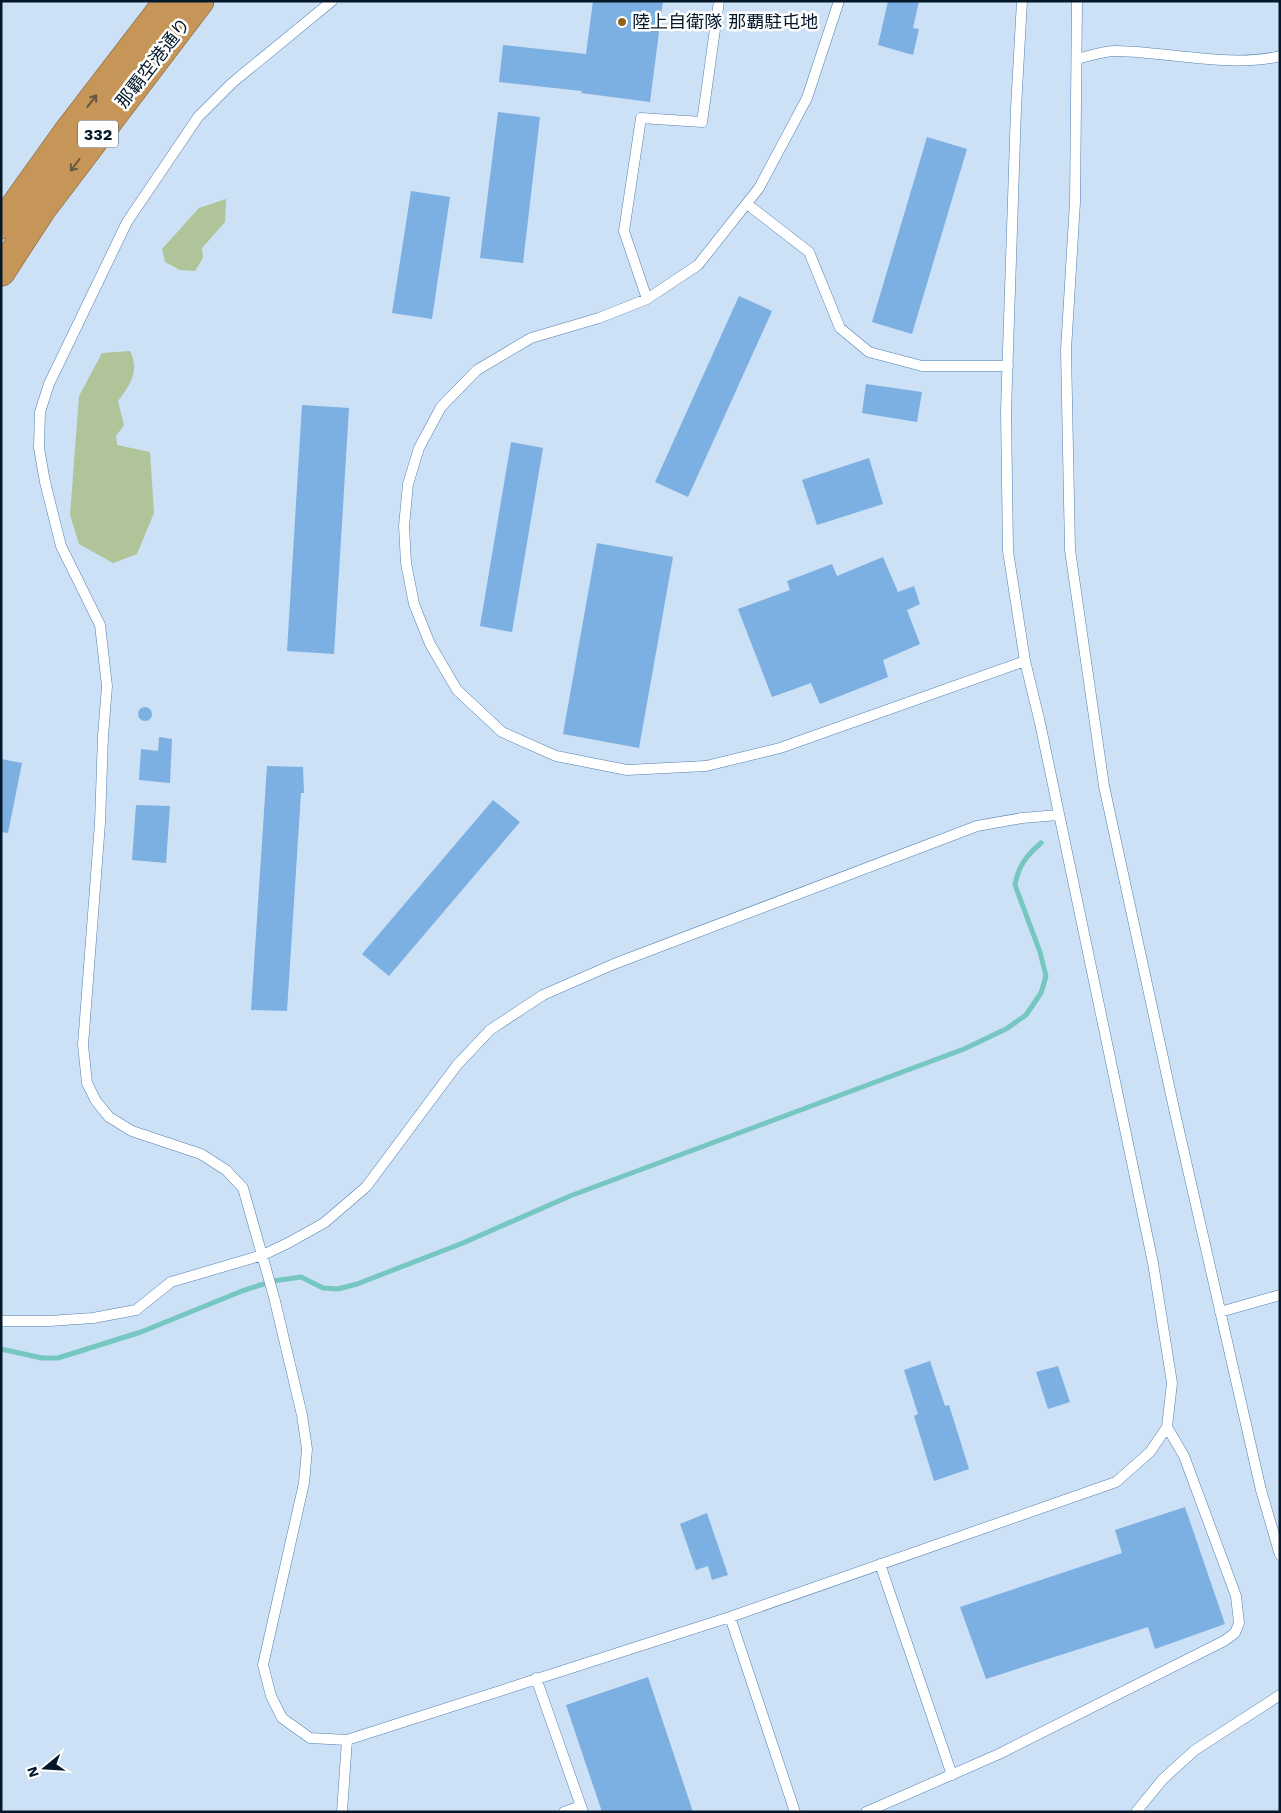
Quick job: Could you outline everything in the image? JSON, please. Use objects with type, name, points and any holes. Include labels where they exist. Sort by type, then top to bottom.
[{"type":"highway","name":"那覇空港通り","points":[[1,225],[69,130],[168,1]]},
{"type":"highway","name":"那覇空港通り","points":[[1,272],[42,209],[200,1]]},
{"type":"lane","points":[[332,1],[232,83],[198,117],[127,222],[49,384],[40,412],[39,448],[45,482],[62,546],[100,625],[107,686],[100,823],[83,1045],[87,1083],[96,1101],[110,1117],[132,1131],[201,1154],[226,1170],[243,1188],[263,1255],[302,1415],[307,1449],[304,1483],[263,1664],[270,1696],[282,1718],[310,1738],[347,1740],[730,1617],[1116,1482],[1150,1452],[1167,1427],[1172,1383],[1165,1325],[1040,723],[1025,661],[1008,551],[1008,366],[1022,1]]},
{"type":"lane","points":[[647,298],[624,231],[640,118],[702,122],[719,1]]},
{"type":"lane","points":[[839,1],[807,98],[759,188],[698,265],[647,298],[599,318],[531,338],[477,370],[442,408],[419,448],[408,484],[404,526],[406,563],[414,604],[430,644],[458,690],[502,732],[556,756],[627,770],[706,766],[780,748],[1025,661]]},
{"type":"lane","points":[[1078,1],[1075,202],[1066,350],[1070,550],[1104,786],[1220,1312],[1261,1490],[1280,1555]]},
{"type":"lane","points":[[1077,59],[1116,50],[1210,59],[1269,59],[1280,56]]},
{"type":"lane","points":[[746,204],[809,252],[840,328],[869,352],[922,366],[1008,366]]},
{"type":"lane","points":[[1,1320],[49,1321],[93,1318],[136,1310],[171,1282],[263,1255],[324,1223],[366,1187],[456,1065],[490,1030],[543,994],[614,964],[977,826],[1058,814]]},
{"type":"lane","points":[[1220,1312],[1280,1295]]},
{"type":"lane","points":[[866,1812],[1025,1741],[1224,1641],[1235,1633],[1239,1623],[1236,1596],[1184,1456],[1167,1427]]},
{"type":"lane","points":[[880,1564],[952,1775]]},
{"type":"lane","points":[[730,1617],[795,1812]]},
{"type":"lane","points":[[536,1678],[582,1809],[564,1812]]},
{"type":"lane","points":[[1136,1812],[1162,1779],[1194,1750],[1280,1696]]},
{"type":"lane","points":[[342,1812],[347,1740]]},
{"type":"green space","points":[[226,199],[225,222],[202,248],[203,258],[195,271],[180,270],[165,262],[162,249],[199,208]]},
{"type":"green space","points":[[130,351],[133,358],[134,371],[130,383],[118,401],[124,425],[116,436],[117,445],[150,452],[154,513],[137,554],[113,563],[79,544],[70,515],[79,396],[102,353]]},
{"type":"building","points":[[593,1],[663,1],[650,102],[581,93],[582,91],[499,82],[503,45],[586,54]]},
{"type":"building","points":[[888,1],[919,1],[913,28],[919,29],[913,55],[878,45]]},
{"type":"building","points":[[498,112],[540,117],[523,263],[480,258]]},
{"type":"building","points":[[927,137],[967,149],[912,334],[872,322]]},
{"type":"building","points":[[411,191],[450,197],[432,319],[392,313]]},
{"type":"building","points":[[739,296],[772,311],[688,497],[655,482]]},
{"type":"building","points":[[866,384],[922,392],[917,422],[862,413]]},
{"type":"building","points":[[302,405],[349,408],[334,654],[287,651]]},
{"type":"building","points":[[511,442],[543,448],[512,632],[480,626]]},
{"type":"building","points":[[869,458],[883,504],[817,525],[802,480]]},
{"type":"building","points":[[597,543],[673,557],[639,748],[563,734]]},
{"type":"building","points":[[883,557],[898,592],[914,586],[920,604],[907,610],[920,644],[883,660],[888,677],[820,704],[811,683],[772,697],[738,609],[790,590],[787,581],[832,564],[837,576]]},
{"type":"building","points":[[145,707],[150,709],[152,714],[150,719],[145,721],[140,719],[138,714],[140,709]]},
{"type":"building","points":[[159,737],[172,739],[170,783],[139,780],[141,749],[158,751]]},
{"type":"building","points":[[1,759],[22,763],[8,833],[1,832]]},
{"type":"building","points":[[267,766],[303,767],[304,793],[301,793],[287,1011],[251,1010]]},
{"type":"building","points":[[493,800],[520,822],[389,976],[362,954]]},
{"type":"building","points":[[136,805],[170,806],[166,863],[132,860]]},
{"type":"building","points":[[930,1361],[945,1406],[949,1405],[969,1469],[934,1481],[914,1416],[918,1414],[904,1370]]},
{"type":"building","points":[[1058,1366],[1070,1402],[1048,1409],[1036,1372]]},
{"type":"building","points":[[1185,1507],[1225,1624],[1155,1649],[1148,1627],[986,1679],[960,1607],[1122,1553],[1115,1530]]},
{"type":"building","points":[[707,1513],[728,1575],[712,1580],[708,1566],[696,1570],[680,1524]]},
{"type":"building","points":[[648,1677],[693,1812],[602,1812],[566,1705]]},
{"type":"waterway","points":[[1,1349],[42,1358],[58,1358],[141,1332],[242,1291],[273,1281],[301,1277],[323,1288],[338,1289],[357,1284],[463,1243],[570,1196],[964,1049],[1006,1029],[1026,1015],[1041,993],[1046,976],[1040,952],[1015,885],[1018,872],[1024,861],[1041,843]]},
{"type":"place","name":"陸上自衛隊 那覇駐屯地","points":[[622,22]]}]
